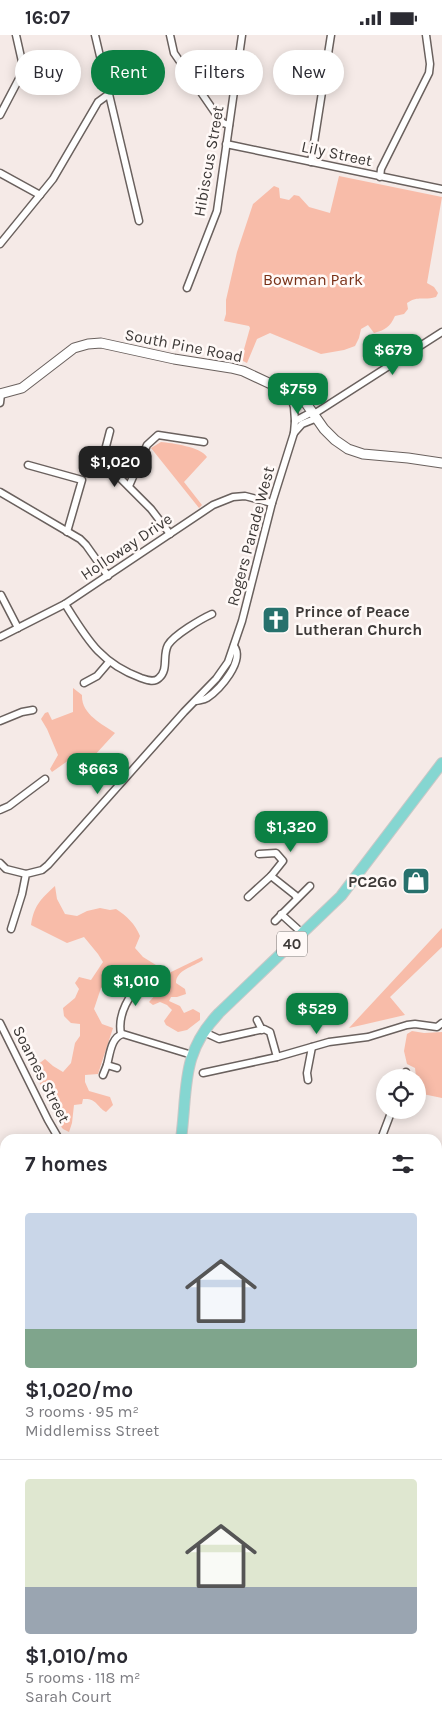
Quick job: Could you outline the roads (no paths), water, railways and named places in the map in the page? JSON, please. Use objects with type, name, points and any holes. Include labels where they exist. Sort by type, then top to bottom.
[{"type":"main road","name":"South Pine Road","points":[[0,397],[32,382],[74,348],[101,343],[174,359],[243,371],[303,399],[324,429],[348,449],[363,454],[442,463]]},
{"type":"main road","name":"South Pine Road","points":[[408,458],[442,457]]},
{"type":"main road","name":"40","points":[[181,1134],[187,1072],[192,1055],[204,1032],[219,1013],[340,896],[442,763]]},
{"type":"street","points":[[0,115],[24,66],[16,35]]},
{"type":"street","points":[[95,35],[98,50]]},
{"type":"street","points":[[170,35],[174,53],[218,117],[223,123],[229,125]]},
{"type":"street","name":"Hibiscus Street","points":[[187,288],[216,211],[242,35]]},
{"type":"street","points":[[312,162],[331,35]]},
{"type":"street","points":[[380,177],[381,169],[429,73],[430,64],[426,35]]},
{"type":"street","points":[[0,244],[54,179],[98,102],[106,95]]},
{"type":"street","points":[[108,95],[139,221]]},
{"type":"street","name":"Lily Street","points":[[226,144],[442,189]]},
{"type":"street","points":[[0,173],[40,195]]},
{"type":"street","points":[[294,433],[314,414],[442,332]]},
{"type":"street","name":"Rogers Parade West","points":[[26,874],[42,870],[48,865],[220,674],[228,662],[242,621],[272,503],[294,433],[294,407],[289,391]]},
{"type":"street","points":[[295,421],[314,414]]},
{"type":"street","points":[[110,431],[103,458],[108,467],[130,486],[170,534]]},
{"type":"street","points":[[130,486],[147,445],[158,435],[204,442]]},
{"type":"street","points":[[28,465],[82,480],[67,532]]},
{"type":"street","points":[[0,492],[80,539],[108,575]]},
{"type":"street","name":"Holloway Drive","points":[[0,637],[65,604],[204,510],[233,497],[245,496],[272,503]]},
{"type":"street","points":[[1,595],[18,628]]},
{"type":"street","points":[[65,604],[88,641],[109,662],[149,681],[156,680],[165,670],[168,645],[199,620],[212,614]]},
{"type":"street","points":[[84,683],[97,676],[109,662]]},
{"type":"street","points":[[0,721],[22,712],[33,710]]},
{"type":"street","points":[[0,809],[9,806],[46,779]]},
{"type":"street","points":[[248,897],[283,861],[276,853],[258,853]]},
{"type":"street","points":[[0,863],[6,869],[26,874],[11,929]]},
{"type":"street","points":[[270,876],[297,898]]},
{"type":"street","points":[[275,921],[310,886]]},
{"type":"street","points":[[281,913],[302,933]]},
{"type":"street","points":[[122,1034],[120,1023],[126,1005],[131,994],[143,980]]},
{"type":"street","points":[[258,1020],[262,1030]]},
{"type":"street","name":"Soames Street","points":[[0,1023],[56,1134]]},
{"type":"street","points":[[203,1073],[277,1057],[329,1042],[368,1037],[407,1025],[437,1027],[442,1023]]},
{"type":"street","points":[[204,1032],[219,1039],[262,1030],[270,1031],[277,1057]]},
{"type":"street","points":[[103,1075],[114,1039],[122,1034],[128,1034],[192,1055]]},
{"type":"street","points":[[308,1080],[307,1073],[312,1047]]},
{"type":"street","points":[[107,1065],[117,1068]]},
{"type":"street","points":[[383,1134],[389,1119]]},
{"type":"place","name":"Prince of Peace Lutheran Church","points":[[276,620]]},
{"type":"place","name":"PC2Go","points":[[416,881]]},
{"type":"park label","name":"Bowman Park","points":[[313,279]]}]
